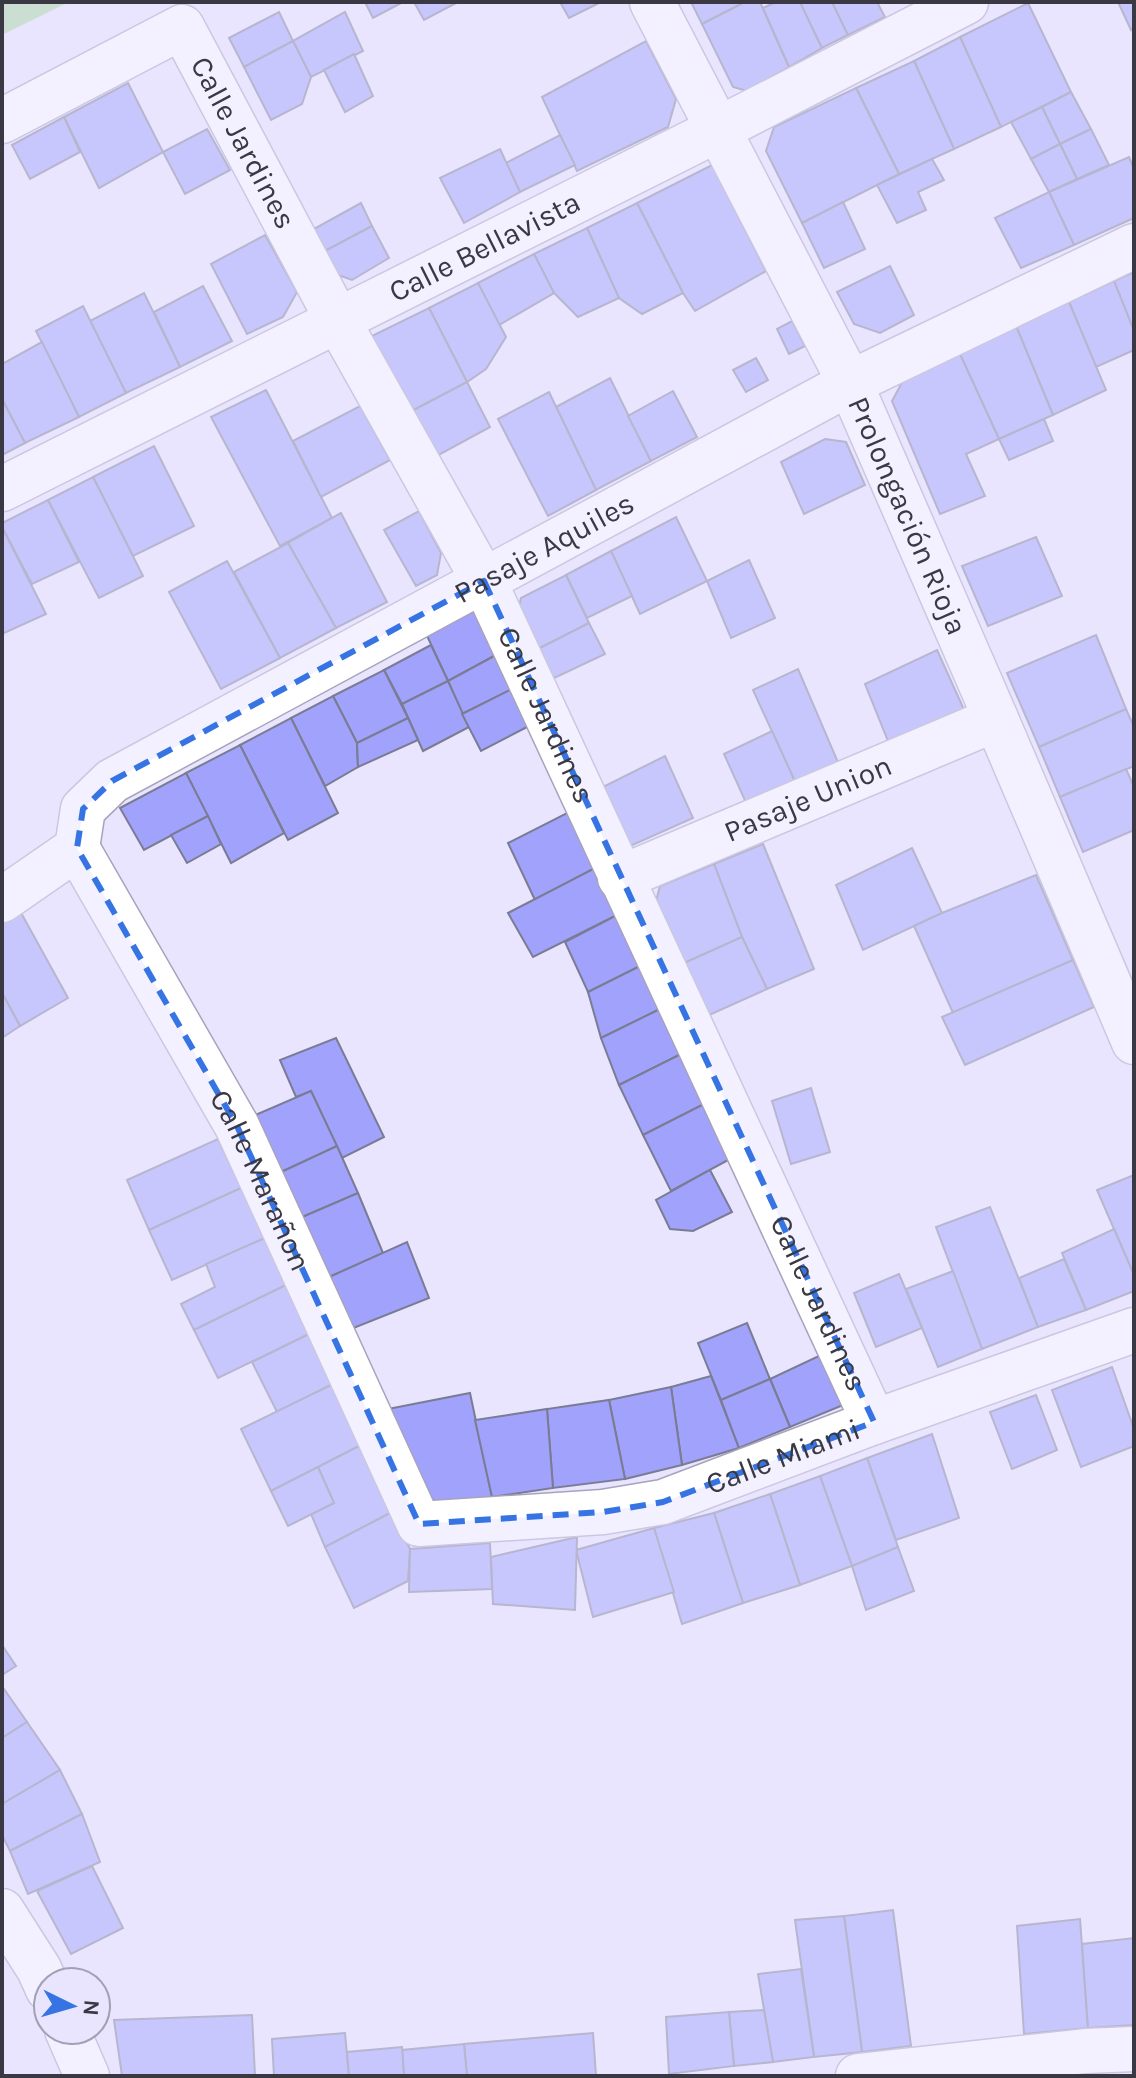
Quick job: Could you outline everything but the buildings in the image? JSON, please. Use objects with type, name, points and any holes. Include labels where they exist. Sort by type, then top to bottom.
[{"type":"street","name":"Prolongación Rioja","points":[[652,2],[850,383],[1134,1042]]},
{"type":"street","name":"Calle Bellavista","points":[[2,489],[966,2]]},
{"type":"street","name":"Calle Jardines","points":[[2,121],[182,27],[338,321],[484,581],[874,1422]]},
{"type":"street","name":"Pasaje Aquiles","points":[[75,862],[83,809],[112,781],[850,383],[1134,246]]},
{"type":"street","name":"Pasaje Union","points":[[620,878],[996,719]]},
{"type":"street","points":[[2,900],[75,862]]},
{"type":"street","name":"Calle Marañon","points":[[75,862],[221,1098],[419,1524]]},
{"type":"street","name":"Calle Miami","points":[[419,1524],[603,1512],[663,1502],[874,1422],[1134,1330]]},
{"type":"street","points":[[2,1911],[37,1966]]},
{"type":"street","points":[[74,2046],[87,2076]]},
{"type":"street","points":[[858,2076],[1086,2051],[1134,2049]]},
{"type":"highlighted area","points":[[484,581],[874,1422],[663,1502],[603,1512],[419,1524],[237,1126],[77,848],[83,809],[112,781]]},
{"type":"green space","points":[[2,2],[69,2],[2,35]]}]
